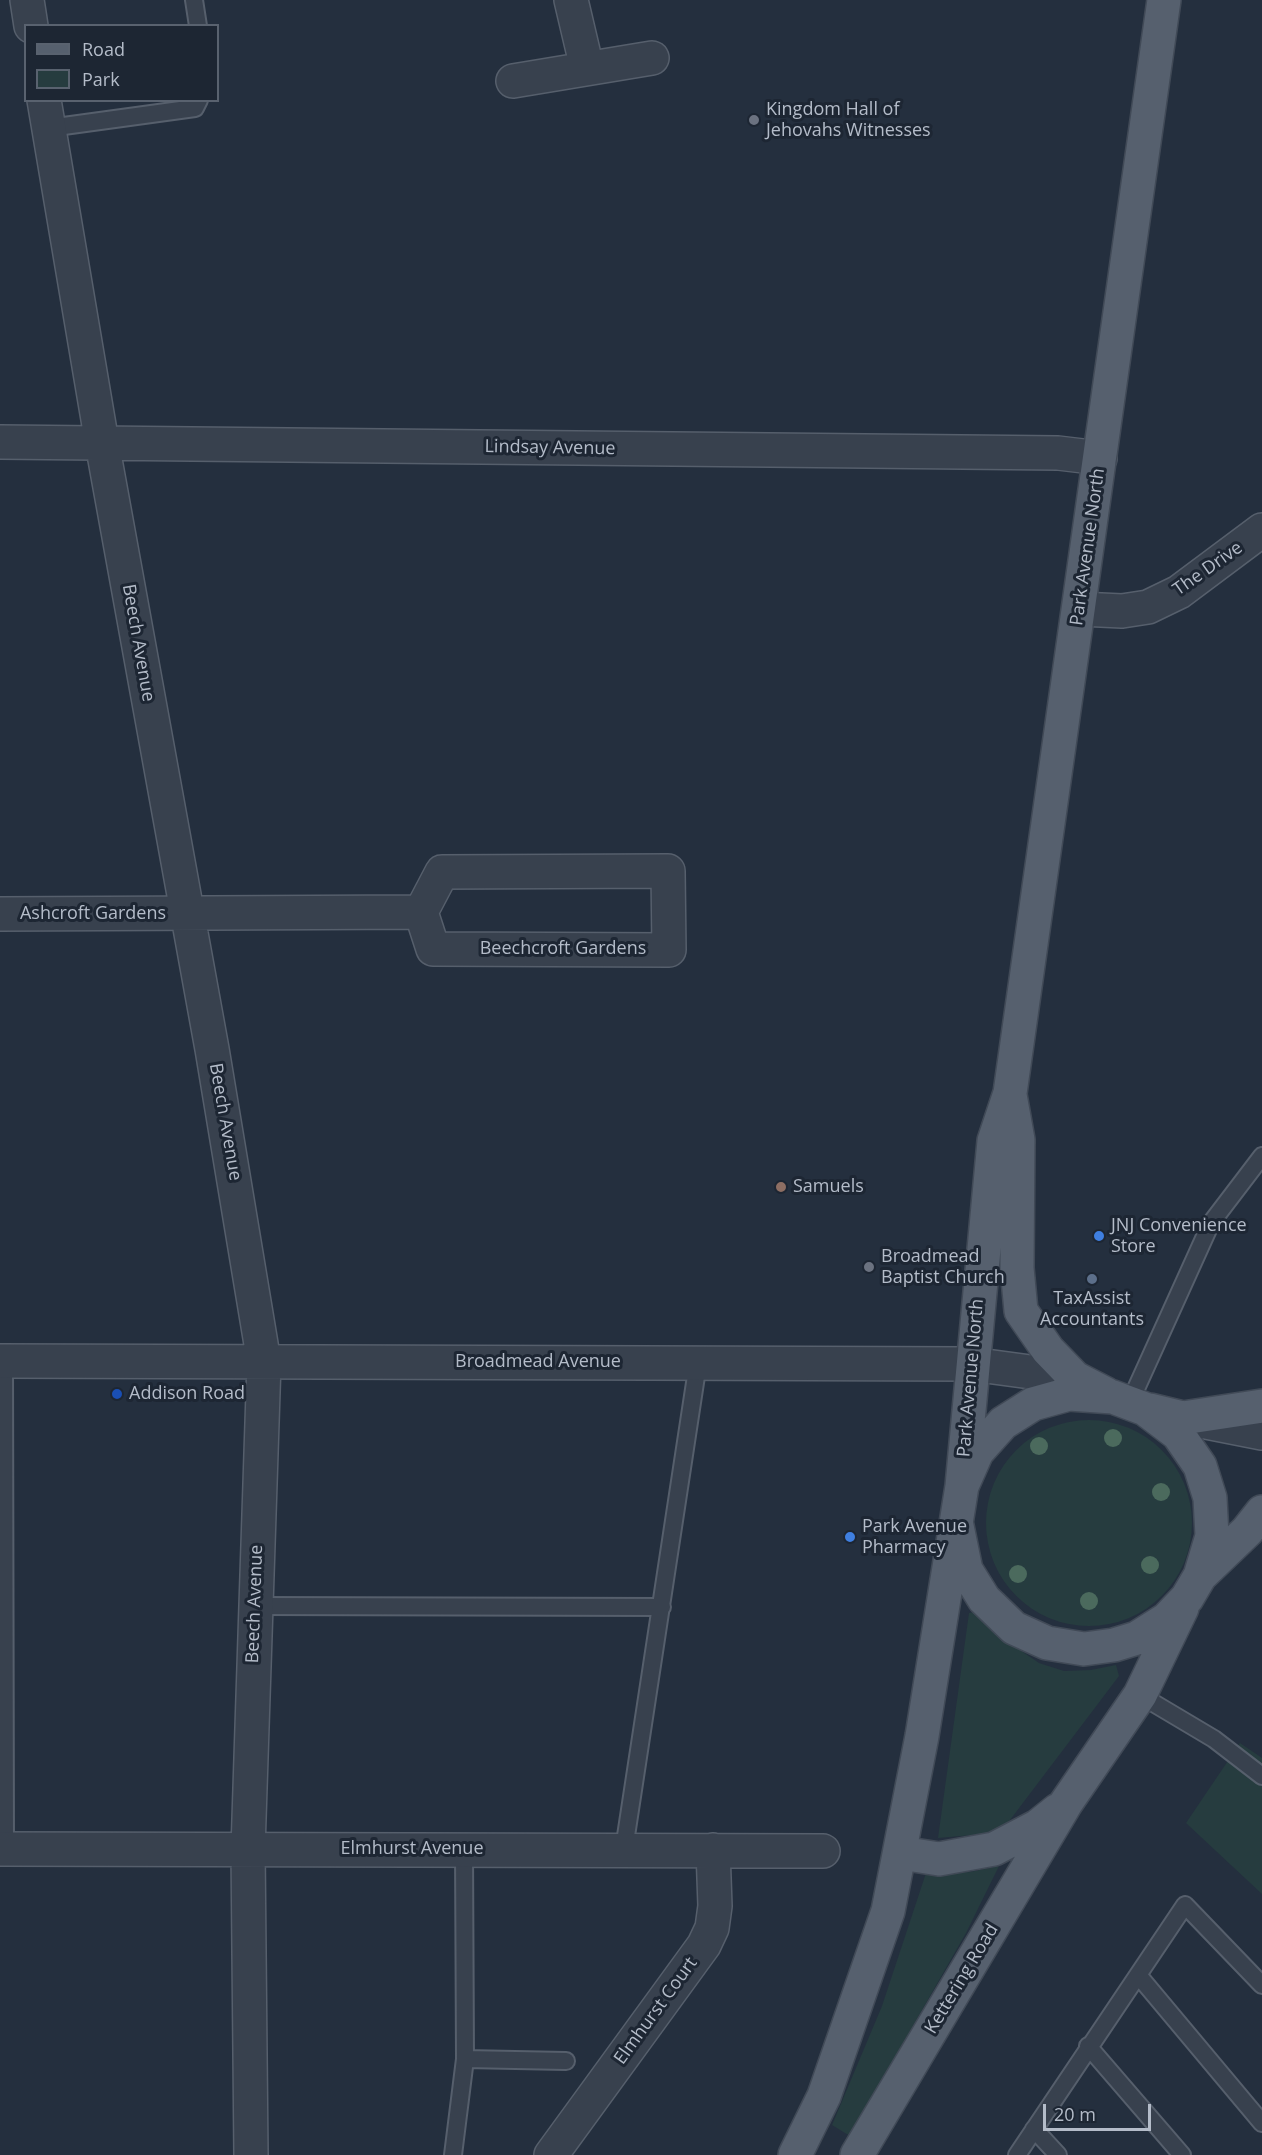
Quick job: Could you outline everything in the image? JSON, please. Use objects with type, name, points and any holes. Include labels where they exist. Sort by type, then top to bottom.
[{"type":"main road","name":"Park Avenue North","points":[[962,1486],[971,1364],[994,1141],[1010,1093],[1164,0]]},
{"type":"main road","name":"Park Avenue North","points":[[1010,1093],[1018,1140],[1017,1268],[1021,1311],[1048,1350],[1075,1378],[1129,1402]]},
{"type":"main road","points":[[795,2155],[824,2096],[888,1911],[901,1853],[962,1486],[977,1452],[1003,1423],[1033,1404],[1069,1394],[1129,1402],[1183,1418],[1262,1407]]},
{"type":"main road","points":[[957,1526],[966,1570],[984,1599],[1014,1628],[1047,1643],[1084,1649],[1122,1643],[1137,1638],[1167,1619],[1193,1587],[1212,1536],[1210,1498],[1200,1466],[1178,1434],[1129,1402]]},
{"type":"main road","name":"Kettering Road","points":[[857,2155],[1066,1803],[1140,1695],[1193,1587],[1257,1523]]},
{"type":"main road","name":"Kettering Road","points":[[901,1853],[939,1859],[994,1849],[1038,1826],[1066,1803]]},
{"type":"street","points":[[27,0],[31,24]]},
{"type":"street","points":[[571,0],[587,68]]},
{"type":"street","points":[[513,81],[652,58]]},
{"type":"street","name":"Beech Avenue","points":[[46,114],[102,443],[253,1283],[264,1362],[248,1849],[251,2155]]},
{"type":"street","name":"Lindsay Avenue","points":[[0,442],[1058,453],[1100,458]]},
{"type":"street","name":"The Drive","points":[[1080,609],[1122,611],[1148,607],[1179,592],[1262,530]]},
{"type":"street","name":"Beechcroft Gardens","points":[[668,871],[669,950],[433,949],[421,912],[442,872],[668,871]]},
{"type":"street","points":[[187,913],[421,912]]},
{"type":"street","name":"Ashcroft Gardens","points":[[0,914],[187,913]]},
{"type":"street","name":"Broadmead Avenue","points":[[2,1361],[971,1364],[1075,1378]]},
{"type":"street","points":[[1183,1418],[1262,1433]]},
{"type":"street","name":"Elmhurst Avenue","points":[[3,1849],[824,1851]]},
{"type":"street","name":"Elmhurst Court","points":[[551,2155],[704,1946],[712,1928],[715,1906],[713,1850]]},
{"type":"lane","points":[[194,0],[198,24]]},
{"type":"lane","points":[[46,114],[195,108],[198,102]]},
{"type":"lane","points":[[1129,1402],[1211,1223],[1262,1156]]},
{"type":"lane","points":[[2,1361],[3,1849]]},
{"type":"lane","points":[[624,1849],[698,1363]]},
{"type":"lane","points":[[255,1606],[662,1606]]},
{"type":"lane","points":[[1140,1695],[1214,1739],[1262,1776]]},
{"type":"lane","points":[[453,2155],[465,2059],[464,1849]]},
{"type":"lane","points":[[1017,2155],[1088,2046],[1185,1905],[1262,1985]]},
{"type":"lane","points":[[1138,1975],[1262,2123]]},
{"type":"lane","points":[[1088,2046],[1182,2155]]},
{"type":"lane","points":[[465,2059],[566,2061]]},
{"type":"lane","points":[[1034,2129],[1058,2155]]},
{"type":"green space","points":[[1079,1420],[1099,1420],[1119,1424],[1138,1432],[1155,1443],[1169,1457],[1188,1493],[1192,1523],[1188,1553],[1180,1572],[1169,1589],[1155,1603],[1119,1622],[1099,1626],[1079,1626],[1059,1622],[1040,1614],[1023,1603],[1009,1589],[990,1553],[986,1533],[986,1513],[990,1493],[998,1474],[1009,1457],[1023,1443],[1059,1424]]},
{"type":"green space","points":[[980,1611],[1004,1639],[1039,1663],[1064,1671],[1091,1670],[1116,1665],[1119,1676],[1007,1824],[984,1834],[938,1838],[969,1613]]},
{"type":"green space","points":[[1240,1743],[1262,1758],[1262,1894],[1186,1823]]},
{"type":"green space","points":[[999,1866],[966,1933],[850,2136],[832,2125],[882,2006],[926,1873],[970,1872]]},
{"type":"place","name":"Kingdom Hall of Jehovahs Witnesses","points":[[754,120]]},
{"type":"place","name":"Samuels","points":[[781,1187]]},
{"type":"place","name":"JNJ Convenience Store","points":[[1099,1236]]},
{"type":"place","name":"Broadmead Baptist Church","points":[[869,1267]]},
{"type":"place","name":"TaxAssist Accountants","points":[[1092,1279]]},
{"type":"place","name":"Addison Road","points":[[117,1394]]},
{"type":"place","name":"Park Avenue Pharmacy","points":[[850,1537]]}]
